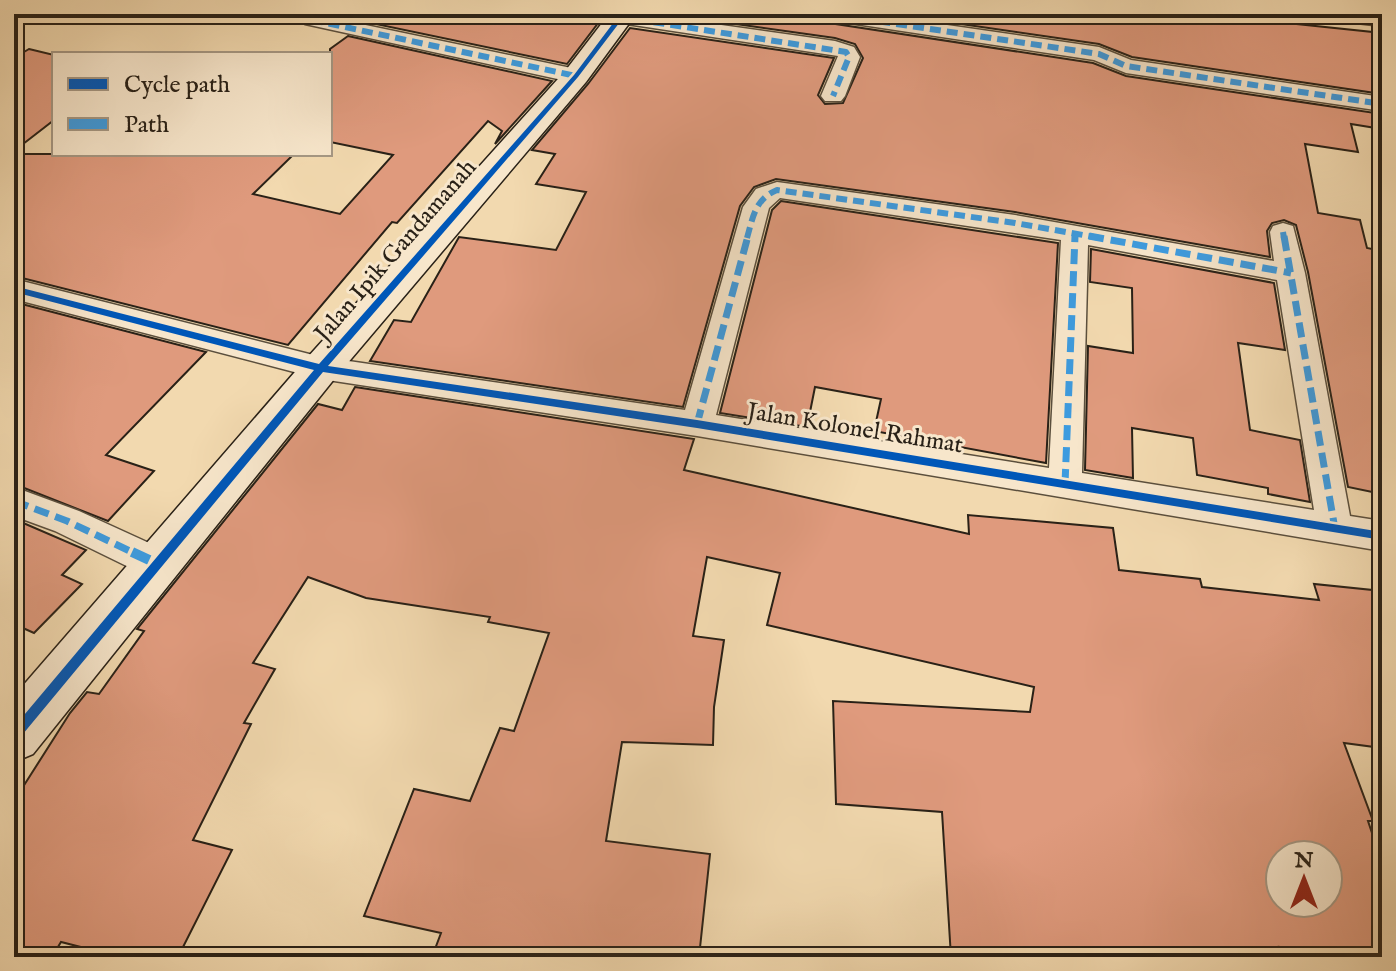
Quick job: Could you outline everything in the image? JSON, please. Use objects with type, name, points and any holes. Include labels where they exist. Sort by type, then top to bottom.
[{"type":"street","points":[[829,14],[1099,54],[1126,66],[1382,104]]},
{"type":"street","points":[[1331,14],[1382,20]]},
{"type":"street","points":[[622,16],[846,52],[849,57],[833,96]]},
{"type":"street","name":"Jalan Ipik Gandamanah","points":[[14,736],[321,368],[576,76],[622,16]]},
{"type":"street","points":[[312,20],[576,76]]},
{"type":"street","points":[[697,424],[756,207],[765,195],[777,190],[1015,223],[1291,273]]},
{"type":"street","points":[[1283,232],[1335,529]]},
{"type":"street","points":[[1065,484],[1075,236]]},
{"type":"street","name":"Jalan Kolonel Rahmat","points":[[14,289],[321,368],[697,424],[1382,536]]},
{"type":"street","points":[[14,501],[67,521],[158,564]]},
{"type":"building","points":[[381,14],[605,14],[567,64],[371,23]]},
{"type":"building","points":[[665,14],[816,14],[829,23],[1093,63],[1126,76],[1382,114],[1382,129],[1351,124],[1358,152],[1305,144],[1318,213],[1360,220],[1367,248],[1382,251],[1382,494],[1348,487],[1308,272],[1296,225],[1284,220],[1272,223],[1267,231],[1270,257],[1015,212],[776,179],[754,187],[740,206],[683,407],[370,361],[394,320],[411,322],[459,237],[556,250],[586,192],[536,184],[555,154],[532,150],[630,28],[834,58],[818,95],[825,104],[843,103],[863,58],[855,44],[835,38]]},
{"type":"building","points":[[892,14],[1258,14],[1259,20],[1382,33],[1382,94],[1132,57],[1099,44]]},
{"type":"building","points":[[348,36],[552,81],[495,144],[502,131],[488,121],[397,223],[392,222],[288,345],[14,276],[14,154],[292,156],[253,194],[340,214],[393,155],[332,142],[330,49]]},
{"type":"building","points":[[29,49],[52,55],[52,122],[14,151],[14,58]]},
{"type":"building","points":[[781,201],[1058,243],[1046,463],[874,431],[881,399],[815,387],[807,427],[720,413],[772,210]]},
{"type":"building","points":[[1091,249],[1274,283],[1285,350],[1238,343],[1250,430],[1300,440],[1310,502],[1268,494],[1268,488],[1197,475],[1193,438],[1132,428],[1133,478],[1085,470],[1088,346],[1133,353],[1132,288],[1090,282]]},
{"type":"building","points":[[14,302],[206,352],[106,455],[154,471],[108,521],[14,484]]},
{"type":"building","points":[[355,387],[694,439],[684,470],[969,534],[968,515],[1113,528],[1119,570],[1200,579],[1202,587],[1319,600],[1314,584],[1382,591],[1382,748],[1344,743],[1373,821],[1368,821],[1382,863],[1382,957],[1279,947],[1281,957],[951,957],[942,812],[836,804],[833,701],[1030,712],[1034,687],[767,625],[780,573],[707,557],[693,636],[724,640],[714,707],[713,745],[622,742],[606,841],[710,854],[699,957],[432,957],[441,933],[364,916],[414,789],[470,801],[500,728],[514,731],[549,633],[488,622],[490,617],[366,598],[308,577],[253,663],[275,669],[244,723],[251,724],[193,840],[232,850],[178,957],[120,957],[61,942],[52,957],[14,957],[14,801],[70,713],[87,692],[99,694],[144,631],[137,629],[318,404],[342,410]]},
{"type":"building","points":[[14,519],[86,550],[62,575],[82,584],[34,633],[14,624]]},
{"type":"marked path","points":[[829,14],[1099,54],[1126,66],[1382,104]]},
{"type":"marked path","points":[[1331,14],[1382,20]]},
{"type":"marked path","points":[[620,17],[846,52],[849,57],[833,96]]},
{"type":"marked path","points":[[312,20],[576,76]]},
{"type":"marked path","points":[[697,424],[756,207],[765,195],[777,190],[1015,223],[1291,273]]},
{"type":"marked path","points":[[1283,232],[1335,529]]},
{"type":"marked path","points":[[1065,484],[1075,236]]},
{"type":"marked path","points":[[14,501],[67,521],[158,564]]},
{"type":"cycle path","points":[[14,736],[321,368],[576,76],[623,14]]},
{"type":"cycle path","points":[[14,289],[321,368],[697,424],[1382,536]]}]
